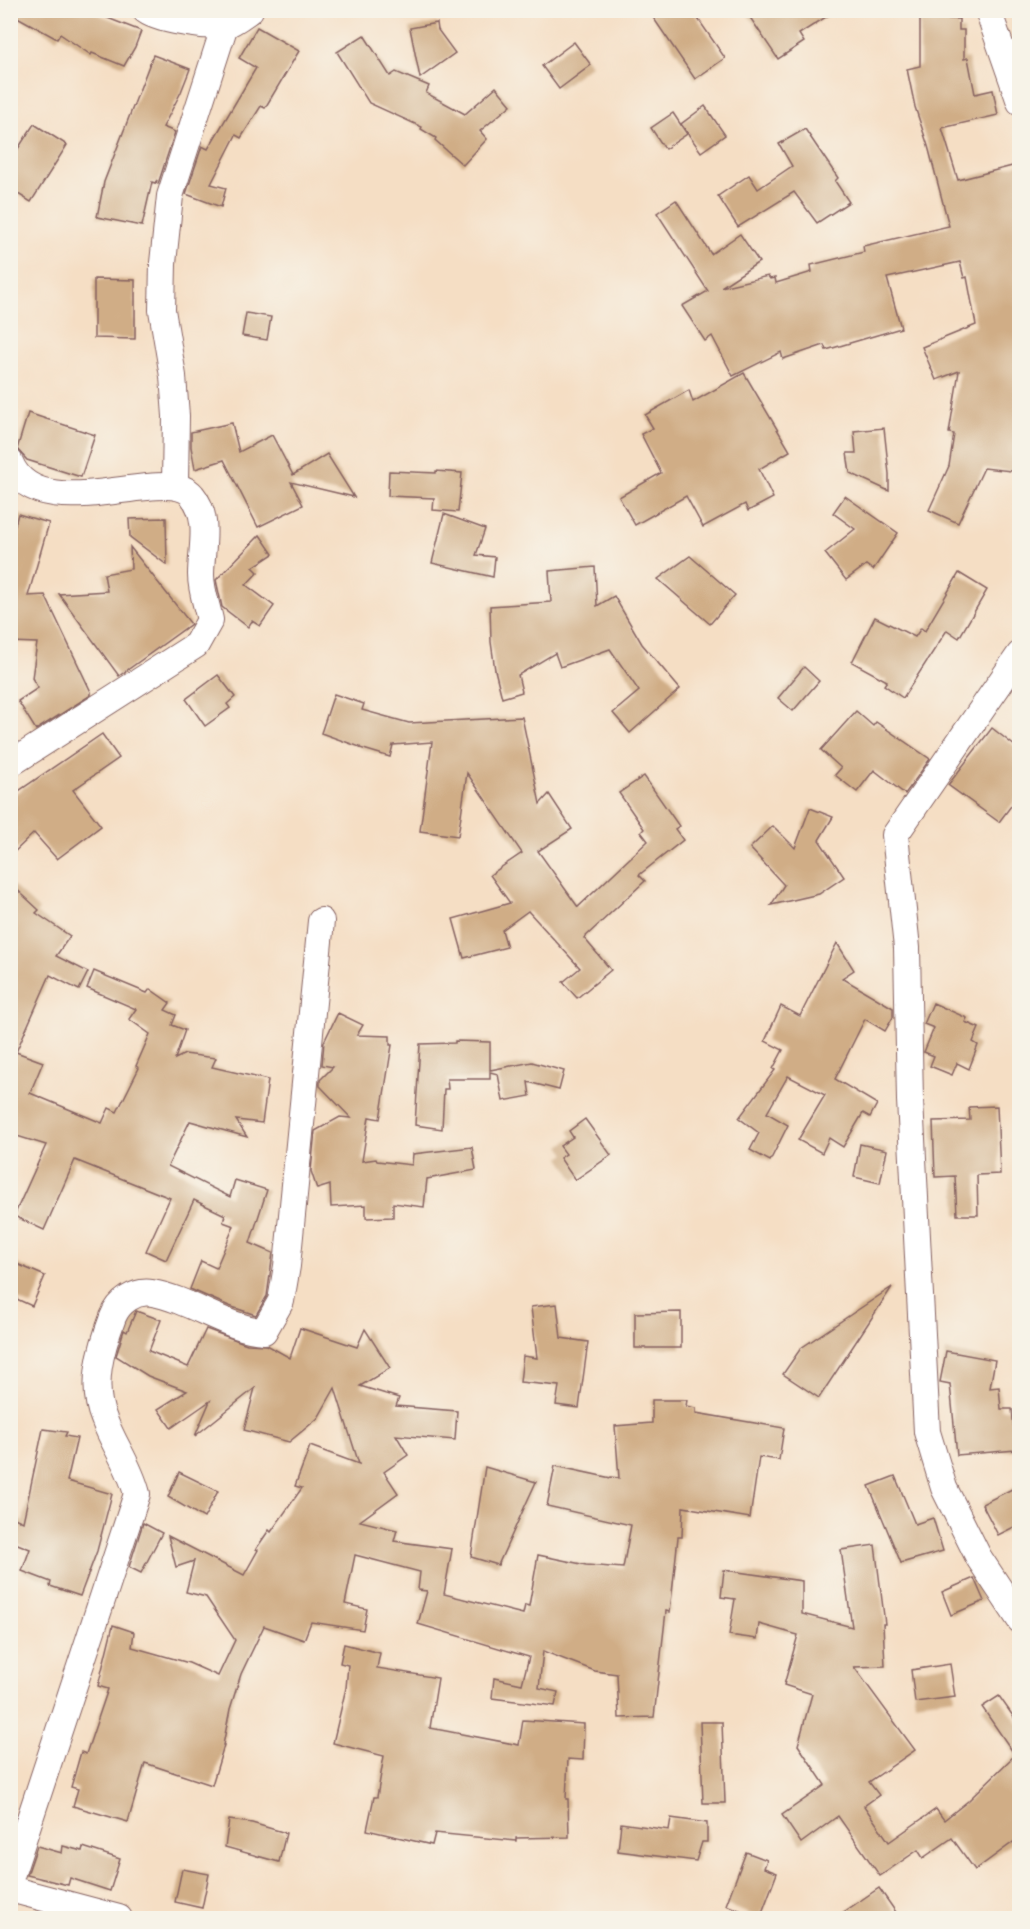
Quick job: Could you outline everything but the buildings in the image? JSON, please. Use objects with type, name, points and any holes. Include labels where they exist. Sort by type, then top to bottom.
[{"type":"street","points":[[145,10],[150,15],[172,21],[225,25],[250,10]]},
{"type":"street","points":[[988,10],[1020,102]]},
{"type":"street","points":[[175,484],[176,416],[173,376],[162,310],[163,263],[170,196],[225,25]]},
{"type":"street","points":[[10,462],[15,474],[40,491],[78,495],[175,484],[192,494],[204,520],[201,578],[210,620],[196,645],[10,764]]},
{"type":"street","points":[[1020,654],[895,835],[907,948],[911,1122],[927,1432],[944,1488],[980,1558],[1020,1620]]},
{"type":"street","points":[[10,1879],[137,1494],[133,1474],[103,1419],[97,1393],[101,1350],[117,1308],[130,1296],[150,1292],[189,1304],[250,1330],[264,1331],[281,1301],[287,1266],[321,921]]},
{"type":"street","points":[[10,1889],[119,1918]]}]
